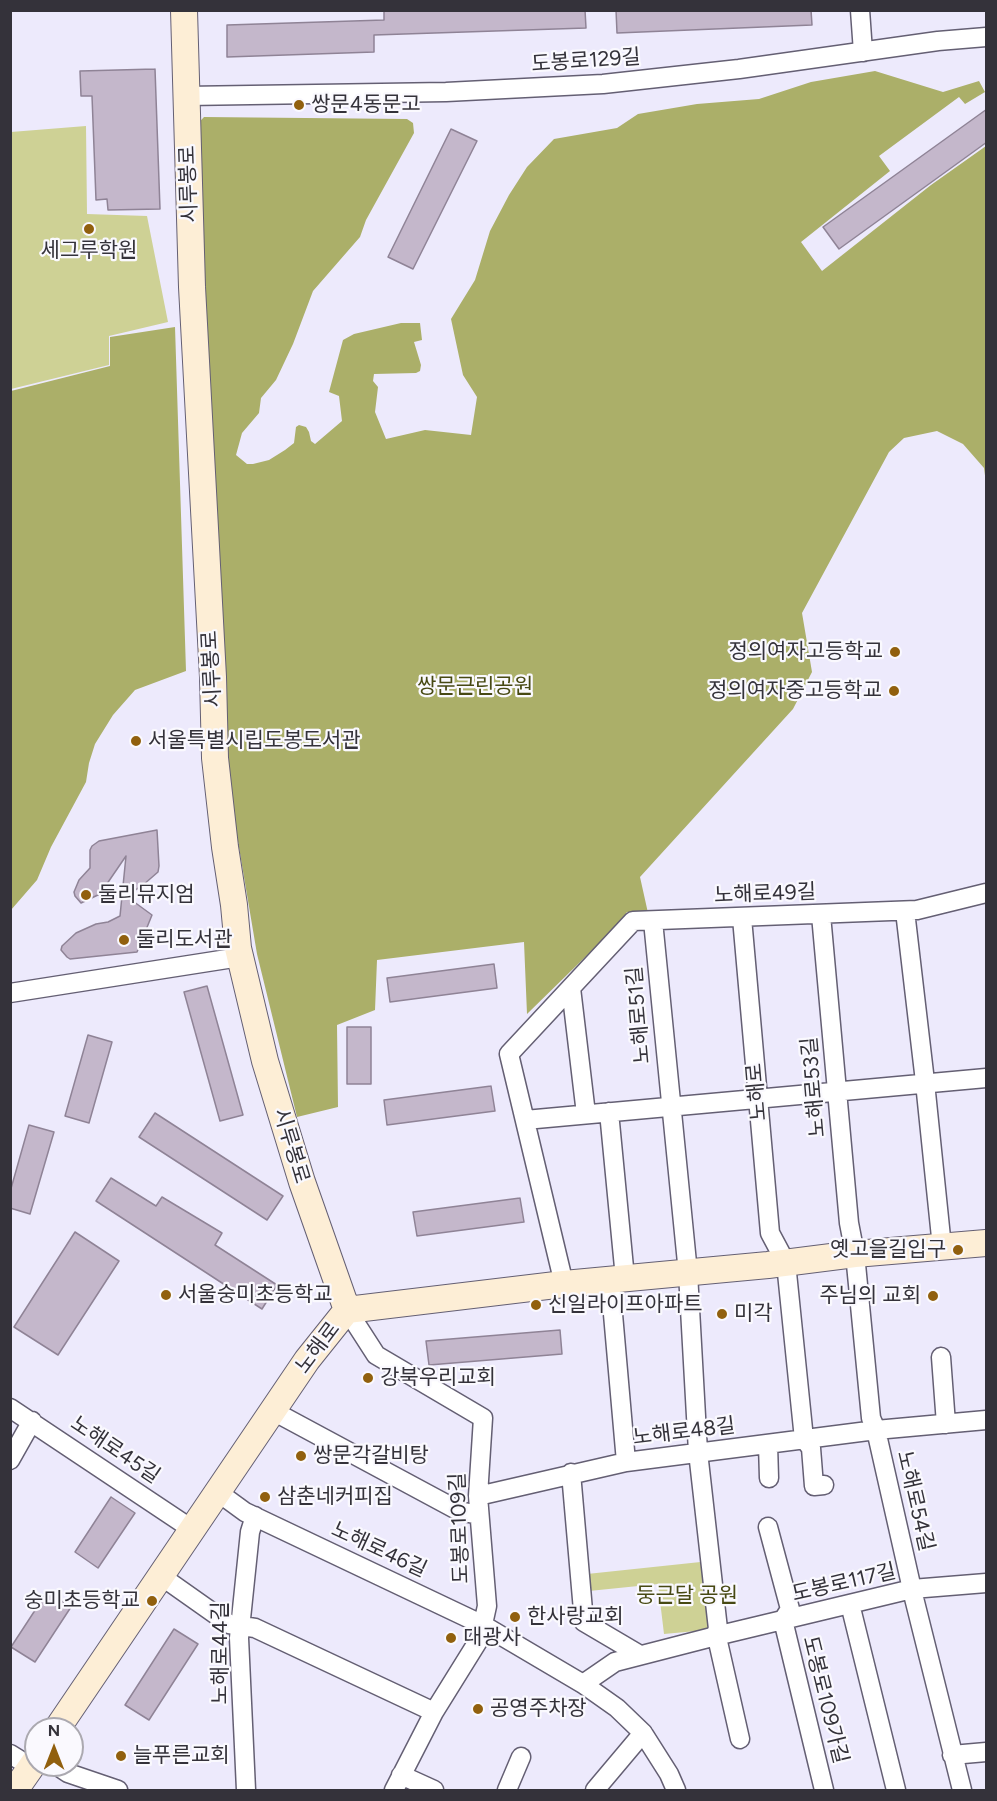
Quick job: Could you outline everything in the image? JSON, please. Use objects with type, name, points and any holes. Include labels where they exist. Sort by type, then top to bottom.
[{"type":"street","name":"시루봉로","points":[[184,10],[192,287],[213,677],[215,758],[225,847],[240,957],[265,1061],[302,1182],[347,1310]]},
{"type":"street","points":[[860,10],[863,52]]},
{"type":"street","name":"도봉로129길","points":[[186,96],[446,92],[603,84],[739,69],[938,41],[987,37]]},
{"type":"street","name":"노해로49길","points":[[564,1284],[509,1053],[633,921],[905,911],[987,893]]},
{"type":"street","points":[[905,911],[926,1084],[942,1247]]},
{"type":"street","name":"노해로53길","points":[[821,915],[849,1223],[855,1254]]},
{"type":"street","name":"노해로","points":[[742,918],[770,1233],[786,1263],[804,1439]]},
{"type":"street","name":"노해로51길","points":[[653,921],[688,1273]]},
{"type":"street","points":[[10,993],[240,957]]},
{"type":"street","points":[[571,988],[586,1114]]},
{"type":"street","points":[[525,1120],[987,1078]]},
{"type":"street","points":[[609,1112],[626,1462]]},
{"type":"street","name":"노해로","points":[[65,1717],[307,1360],[347,1310],[564,1284],[987,1243]]},
{"type":"street","name":"노해로54길","points":[[855,1254],[872,1418],[962,1791]]},
{"type":"street","points":[[688,1273],[698,1452],[718,1629],[716,1636],[740,1740]]},
{"type":"street","name":"도봉로109길","points":[[347,1310],[376,1354],[483,1418],[477,1496],[487,1606],[480,1638],[434,1712],[397,1783]]},
{"type":"street","points":[[941,1357],[946,1424]]},
{"type":"street","name":"노해로45길","points":[[10,1408],[193,1530]]},
{"type":"street","points":[[273,1411],[459,1511],[479,1515]]},
{"type":"street","name":"노해로48길","points":[[477,1496],[626,1462],[876,1430],[987,1420]]},
{"type":"street","points":[[10,1460],[32,1421]]},
{"type":"street","points":[[804,1439],[811,1449],[814,1486],[824,1485]]},
{"type":"street","points":[[768,1444],[769,1478]]},
{"type":"street","points":[[571,1473],[584,1622],[640,1655]]},
{"type":"street","name":"노해로46길","points":[[219,1493],[245,1512],[483,1625],[583,1684],[617,1708],[643,1733],[669,1774],[676,1791]]},
{"type":"street","name":"노해로44길","points":[[246,1791],[238,1638],[250,1532],[255,1516]]},
{"type":"street","name":"도봉로117길","points":[[768,1527],[790,1609],[783,1620]]},
{"type":"street","points":[[161,1576],[229,1624],[255,1628],[434,1712]]},
{"type":"street","name":"도봉로117길","points":[[583,1684],[615,1662],[716,1636],[912,1590],[987,1584]]},
{"type":"street","points":[[850,1604],[896,1791]]},
{"type":"street","name":"도봉로109가길","points":[[783,1620],[824,1791]]},
{"type":"street","points":[[595,1791],[643,1733]]},
{"type":"street","points":[[952,1755],[987,1752]]},
{"type":"street","points":[[507,1791],[521,1757]]},
{"type":"street","points":[[15,1791],[24,1766]]},
{"type":"street","points":[[80,1783],[118,1791]]},
{"type":"street","points":[[397,1783],[434,1791]]},
{"type":"green space","name":"쌍문근린공원","points":[[875,71],[943,92],[979,81],[985,92],[965,104],[959,97],[879,156],[890,171],[801,242],[822,271],[931,185],[986,146],[986,483],[984,468],[963,444],[937,431],[904,438],[889,452],[802,613],[812,672],[793,709],[640,877],[648,913],[627,912],[619,924],[527,1014],[524,942],[377,960],[375,1010],[337,1025],[338,1107],[297,1117],[257,954],[230,794],[191,131],[204,117],[407,119],[413,123],[414,133],[366,220],[360,237],[313,291],[293,344],[276,380],[261,398],[259,413],[242,433],[236,455],[247,464],[253,464],[269,460],[294,443],[296,427],[299,425],[306,427],[311,441],[315,444],[342,421],[339,396],[329,392],[343,340],[354,334],[401,323],[420,323],[422,340],[414,342],[421,365],[420,371],[416,373],[374,374],[373,381],[378,387],[375,412],[386,439],[425,430],[471,435],[477,397],[463,375],[451,319],[475,280],[490,231],[509,195],[527,167],[554,139],[617,128],[638,114],[697,104],[759,99],[811,82]]},
{"type":"green space","points":[[86,126],[87,214],[147,216],[168,322],[109,336],[109,365],[11,389],[11,132]]},
{"type":"green space","points":[[175,327],[186,671],[135,690],[113,715],[95,744],[86,782],[51,847],[37,880],[11,910],[11,391],[110,366],[110,337]]},
{"type":"green space","name":"둥근달 공원","points":[[710,1561],[718,1629],[664,1634],[658,1584],[589,1591],[587,1574]]},
{"type":"building","points":[[384,10],[585,10],[586,28],[374,35],[374,52],[227,57],[227,25],[384,20]]},
{"type":"building","points":[[616,10],[811,10],[812,25],[617,33]]},
{"type":"building","points":[[155,69],[160,209],[108,210],[107,199],[96,200],[92,96],[81,96],[80,71]]},
{"type":"building","points":[[987,109],[987,142],[839,249],[823,227]]},
{"type":"building","points":[[451,129],[477,141],[413,269],[388,257]]},
{"type":"building","name":"둘리뮤지엄","points":[[157,830],[158,872],[126,896],[152,915],[137,952],[70,959],[67,957],[61,950],[62,946],[76,933],[120,916],[126,856],[100,894],[81,903],[75,896],[74,892],[79,880],[90,868],[92,846],[99,841]]},
{"type":"building","points":[[494,964],[497,988],[390,1002],[387,978]]},
{"type":"building","points":[[207,986],[243,1115],[220,1121],[184,992]]},
{"type":"building","points":[[347,1027],[371,1027],[371,1084],[347,1084]]},
{"type":"building","points":[[88,1035],[112,1042],[89,1123],[65,1116]]},
{"type":"building","points":[[491,1086],[495,1111],[387,1125],[384,1100]]},
{"type":"building","points":[[155,1113],[283,1196],[267,1220],[139,1137]]},
{"type":"building","points":[[29,1125],[54,1132],[30,1214],[10,1208],[10,1192]]},
{"type":"building","points":[[111,1178],[156,1206],[162,1197],[222,1233],[215,1245],[277,1285],[262,1309],[96,1201]]},
{"type":"building","points":[[520,1198],[524,1222],[417,1236],[413,1212]]},
{"type":"building","points":[[75,1232],[119,1261],[58,1355],[14,1327]]},
{"type":"building","points":[[560,1330],[562,1354],[429,1365],[426,1341]]},
{"type":"building","points":[[111,1497],[135,1513],[98,1568],[75,1552]]},
{"type":"building","points":[[47,1592],[71,1607],[35,1662],[11,1647]]},
{"type":"building","points":[[174,1629],[198,1644],[149,1720],[125,1705]]},
{"type":"place","name":"쌍문4동문고","points":[[299,105]]},
{"type":"place","name":"세그루학원","points":[[89,229]]},
{"type":"place","name":"정의여자고등학교","points":[[895,652]]},
{"type":"place","name":"정의여자중고등학교","points":[[894,691]]},
{"type":"place","name":"서울특별시립도봉도서관","points":[[136,741]]},
{"type":"place","name":"둘리뮤지엄","points":[[86,895]]},
{"type":"place","name":"둘리도서관","points":[[124,940]]},
{"type":"place","name":"옛고을길입구","points":[[958,1250]]},
{"type":"place","name":"서울숭미초등학교","points":[[166,1295]]},
{"type":"place","name":"주님의 교회","points":[[933,1296]]},
{"type":"place","name":"신일라이프아파트","points":[[536,1305]]},
{"type":"place","name":"미각","points":[[722,1314]]},
{"type":"place","name":"강북우리교회","points":[[368,1378]]},
{"type":"place","name":"쌍문각갈비탕","points":[[301,1456]]},
{"type":"place","name":"삼춘네커피집","points":[[265,1497]]},
{"type":"place","name":"숭미초등학교","points":[[152,1601]]},
{"type":"place","name":"한사랑교회","points":[[515,1617]]},
{"type":"place","name":"대광사","points":[[451,1638]]},
{"type":"place","name":"공영주차장","points":[[478,1709]]},
{"type":"place","name":"늘푸른교회","points":[[121,1756]]}]
